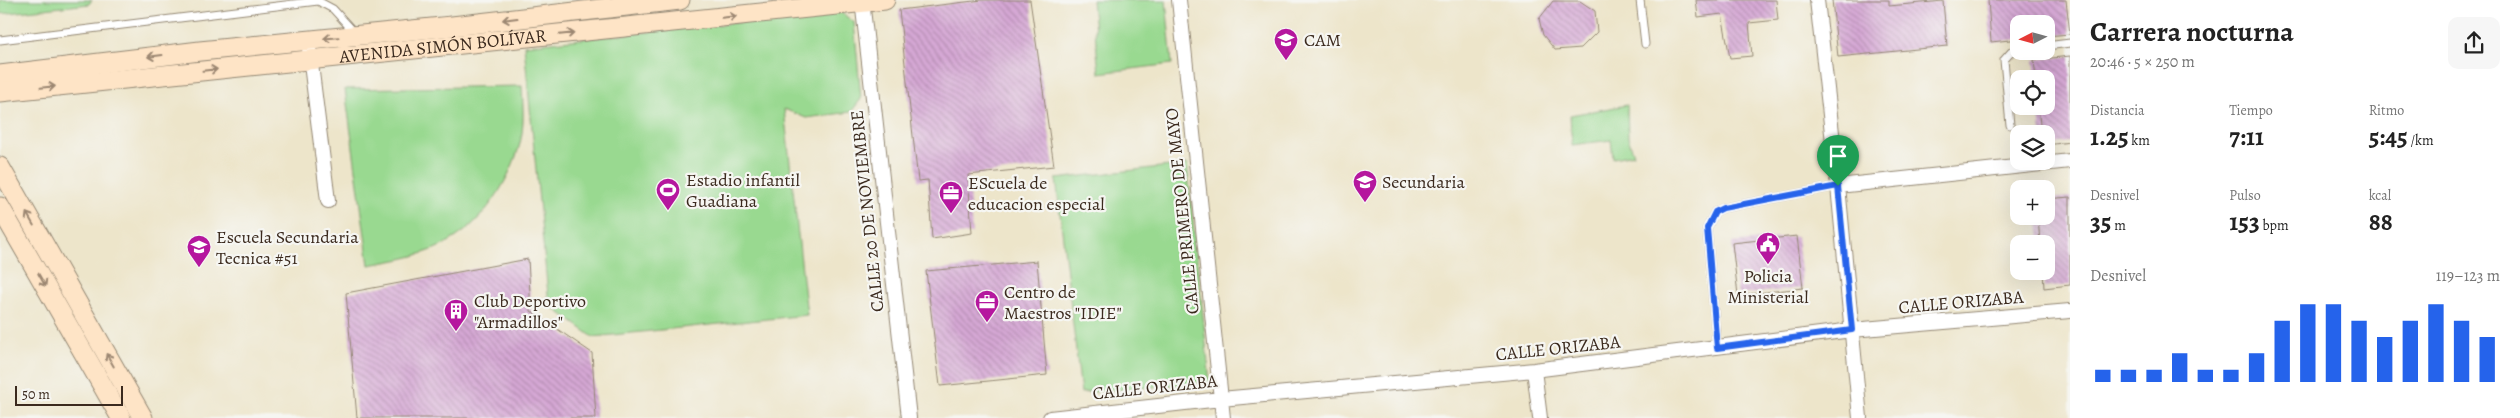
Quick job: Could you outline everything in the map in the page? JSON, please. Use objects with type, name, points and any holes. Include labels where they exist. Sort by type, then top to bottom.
[{"type":"street","name":"AVENIDA SIMÓN BOLÍVAR","points":[[0,75],[680,0]]},
{"type":"street","name":"AVENIDA SIMÓN BOLÍVAR","points":[[0,92],[836,3],[885,0]]},
{"type":"street","name":"CALLE PRIMERO DE MAYO","points":[[1179,0],[1223,418]]},
{"type":"street","points":[[1816,0],[1838,186],[1860,418]]},
{"type":"street","name":"CALLE 20 DE NOVIEMBRE","points":[[862,1],[909,418]]},
{"type":"street","points":[[308,40],[328,201]]},
{"type":"street","points":[[1838,186],[2070,161]]},
{"type":"street","points":[[2,173],[143,418]]},
{"type":"street","points":[[0,207],[122,418]]},
{"type":"street","name":"CALLE ORIZABA","points":[[1050,418],[1221,399],[1534,370],[1852,330],[2070,311]]},
{"type":"street","points":[[1534,370],[1540,418]]},
{"type":"lane","points":[[1640,0],[1645,44]]},
{"type":"lane","points":[[0,40],[318,1],[333,9],[357,35]]},
{"type":"lane","points":[[2055,45],[2070,43]]},
{"type":"lane","points":[[2010,53],[2004,60],[2010,125]]},
{"type":"lane","points":[[1717,348],[1707,228],[1715,212],[1723,208],[1838,186]]},
{"type":"green space","points":[[0,0],[92,0],[89,4],[0,14]]},
{"type":"green space","points":[[1092,0],[1166,0],[1172,64],[1099,73]]},
{"type":"green space","name":"Estadio infantil Guadiana","points":[[840,12],[854,22],[861,99],[851,112],[806,118],[784,109],[807,315],[593,337],[549,305],[524,45]]},
{"type":"green space","points":[[522,86],[523,124],[519,147],[501,188],[483,213],[462,233],[441,246],[411,257],[369,265],[345,89]]},
{"type":"green space","points":[[1627,105],[1628,138],[1634,154],[1613,158],[1611,140],[1572,145],[1570,115]]},
{"type":"green space","points":[[1187,164],[1210,382],[1081,393],[1056,179]]},
{"type":"building","points":[[982,0],[1030,0],[1054,166],[968,175],[972,233],[932,239],[928,180],[918,181],[899,10]]},
{"type":"building","points":[[1696,0],[1776,0],[1778,20],[1749,23],[1752,56],[1730,58],[1722,14],[1698,17]]},
{"type":"building","points":[[1832,0],[1889,0],[1889,6],[1943,1],[1947,46],[1838,57]]},
{"type":"building","points":[[1988,0],[2066,0],[2070,34],[2055,35],[2055,15],[2010,15],[2010,40],[1991,42]]},
{"type":"building","points":[[1553,1],[1580,1],[1595,11],[1597,32],[1581,48],[1555,50],[1543,35],[1539,19]]},
{"type":"building","points":[[2070,56],[2070,142],[2055,144],[2055,125],[2040,125],[2039,115],[2055,115],[2055,70],[2035,70],[2034,60],[2055,60],[2055,58]]},
{"type":"building","points":[[2070,197],[2070,285],[2044,288],[2044,280],[2055,280],[2055,235],[2039,235],[2039,225],[2055,225],[2055,198]]},
{"type":"building","name":"Policia Ministerial","points":[[1797,236],[1803,288],[1738,295],[1732,243]]},
{"type":"building","name":"Club Deportivo \"Armadillos\"","points":[[528,259],[531,311],[592,353],[596,418],[357,418],[346,293]]},
{"type":"building","name":"Centro de Maestros \"IDIE\"","points":[[1037,261],[1047,375],[940,386],[926,271]]},
{"type":"place","name":"CAM","points":[[1286,61]]},
{"type":"place","name":"Secundaria","points":[[1365,203]]},
{"type":"place","name":"Estadio infantil Guadiana","points":[[668,211]]},
{"type":"place","name":"EScuela de educacion especial","points":[[951,214]]},
{"type":"place","name":"Policia Ministerial","points":[[1768,265]]},
{"type":"place","name":"Escuela Secundaria Tecnica #51","points":[[199,268]]},
{"type":"place","name":"Centro de Maestros \"IDIE\"","points":[[987,323]]},
{"type":"place","name":"Club Deportivo \"Armadillos\"","points":[[456,332]]},
{"type":"route","points":[[1838,186],[1852,330],[1717,348],[1707,228],[1709,219],[1715,212],[1723,208],[1838,186]]}]
